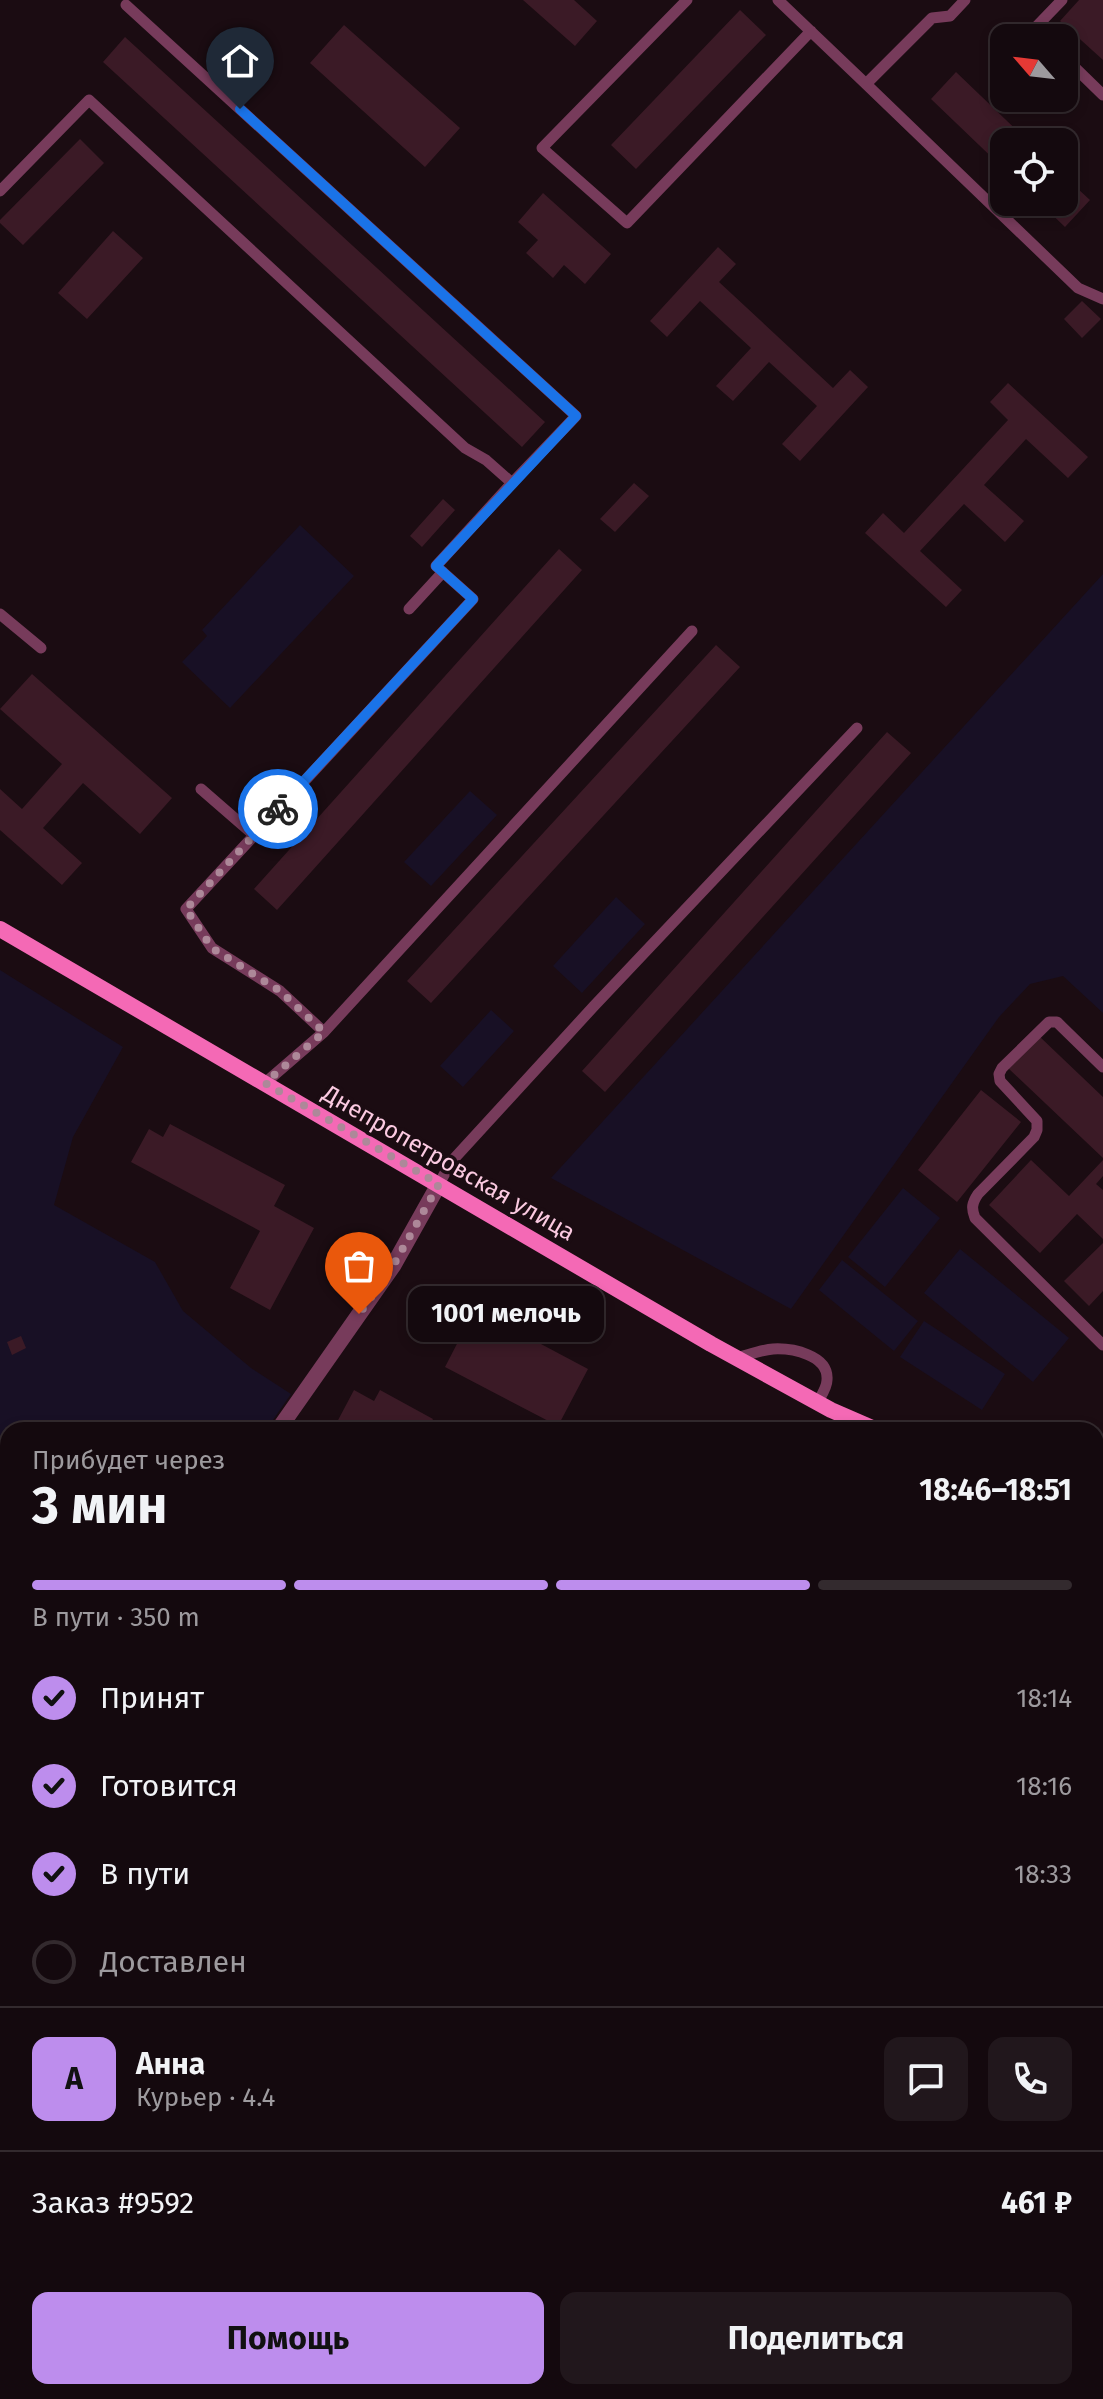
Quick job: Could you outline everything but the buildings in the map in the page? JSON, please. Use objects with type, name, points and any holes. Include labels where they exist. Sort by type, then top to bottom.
[{"type":"street","name":"Днепропетровская улица","points":[[0,929],[736,1358],[817,1403],[859,1422]]},
{"type":"street","points":[[284,1422],[393,1266],[439,1184]]},
{"type":"lane","points":[[687,0],[542,148],[627,223],[811,31]]},
{"type":"lane","points":[[778,0],[1078,288],[1103,299]]},
{"type":"lane","points":[[866,84],[932,18],[950,16],[965,0]]},
{"type":"lane","points":[[1039,24],[1062,0]]},
{"type":"lane","points":[[126,5],[576,416],[436,566],[473,599],[186,909],[212,948],[280,991],[324,1032]]},
{"type":"lane","points":[[1078,71],[1103,95]]},
{"type":"lane","points":[[0,191],[89,100],[465,448],[486,460],[512,483]]},
{"type":"lane","points":[[409,609],[443,572]]},
{"type":"lane","points":[[0,614],[41,648]]},
{"type":"lane","points":[[265,1083],[324,1032],[692,631]]},
{"type":"lane","points":[[439,1184],[451,1162],[857,728]]},
{"type":"lane","points":[[201,789],[254,835]]},
{"type":"lane","points":[[1103,1067],[1057,1022],[1049,1022],[1002,1068],[1000,1081],[1037,1121],[1037,1130],[1034,1137],[972,1203],[975,1218],[1103,1345]]},
{"type":"lane","points":[[736,1358],[772,1349],[801,1352],[819,1361],[827,1371],[828,1383],[817,1403]]},
{"type":"shaded area","points":[[300,525],[354,576],[230,708],[182,662],[207,636],[202,630]]},
{"type":"shaded area","points":[[1103,574],[1103,1013],[1063,976],[1030,984],[999,1017],[791,1309],[551,1178]]},
{"type":"shaded area","points":[[470,791],[497,815],[431,886],[404,862]]},
{"type":"shaded area","points":[[616,897],[645,924],[582,993],[553,966]]},
{"type":"shaded area","points":[[0,970],[123,1047],[73,1137],[54,1205],[155,1262],[183,1311],[251,1368],[291,1394],[272,1422],[0,1422]]},
{"type":"shaded area","points":[[491,1010],[514,1031],[463,1087],[440,1066]]},
{"type":"shaded area","points":[[903,1188],[940,1218],[885,1287],[848,1257]]},
{"type":"shaded area","points":[[960,1249],[1069,1338],[1033,1382],[924,1293]]},
{"type":"shaded area","points":[[842,1260],[918,1321],[894,1351],[819,1290]]},
{"type":"shaded area","points":[[924,1321],[1005,1374],[982,1410],[900,1357]]},
{"type":"way so far","points":[[278,809],[186,909],[212,948],[280,991],[324,1032],[265,1083],[439,1184],[393,1266],[359,1314]]},
{"type":"place","name":"1001 мелочь","points":[[359,1314]]},
{"type":"route","points":[[240,109],[576,416],[436,566],[473,599],[278,809]]}]
